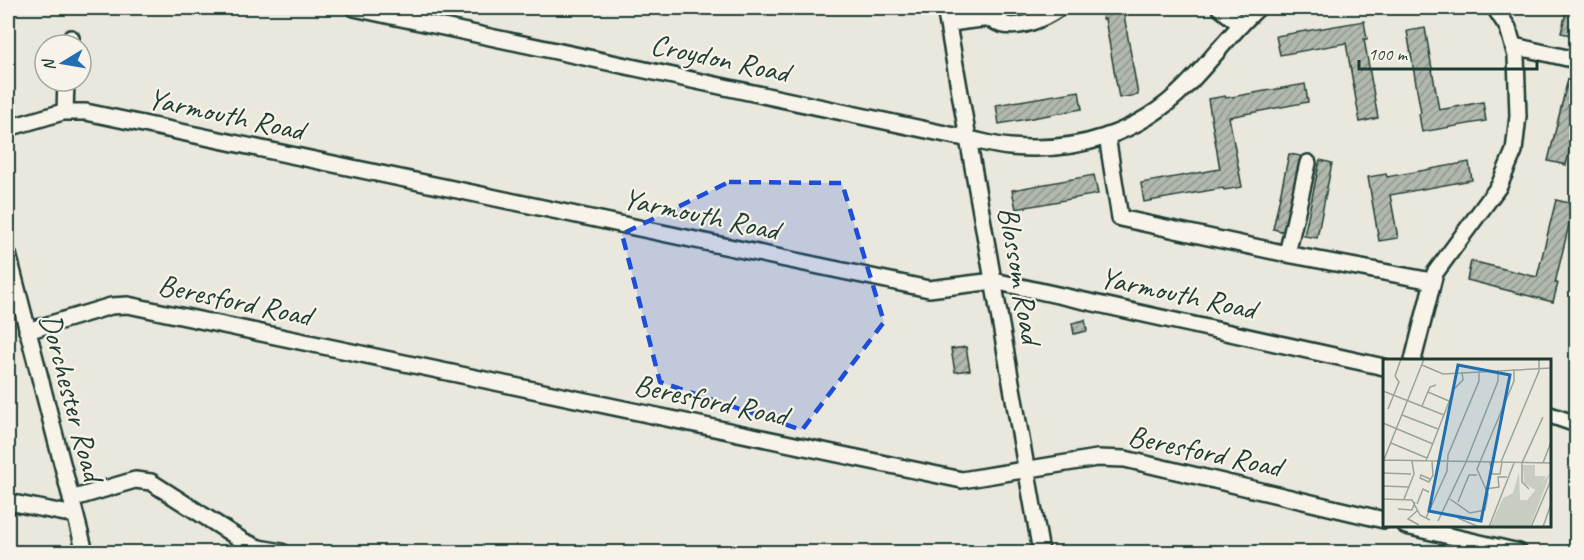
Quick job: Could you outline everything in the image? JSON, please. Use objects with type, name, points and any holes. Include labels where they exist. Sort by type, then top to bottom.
[{"type":"street","name":"Croydon Road","points":[[354,8],[1008,147],[1043,148],[1078,144],[1107,136],[1144,121],[1177,95],[1258,8]]},
{"type":"street","name":"Blossom Road","points":[[945,8],[1041,552]]},
{"type":"street","points":[[948,24],[1002,12],[1006,8]]},
{"type":"street","points":[[982,15],[1000,24],[1014,26],[1030,22],[1059,8]]},
{"type":"street","points":[[1220,8],[1241,25]]},
{"type":"street","points":[[1413,359],[1432,281],[1442,261],[1493,195],[1507,170],[1514,151],[1518,116],[1518,80],[1514,46],[1508,28],[1495,8]]},
{"type":"street","points":[[1514,46],[1576,60]]},
{"type":"street","points":[[65,112],[66,93]]},
{"type":"street","name":"Yarmouth Road","points":[[8,128],[65,112],[86,112],[930,289],[994,281],[1383,367]]},
{"type":"street","points":[[1107,136],[1120,218],[1287,254],[1432,281]]},
{"type":"street","points":[[1287,254],[1308,163]]},
{"type":"street","name":"Dorchester Road","points":[[8,254],[85,552]]},
{"type":"street","name":"Beresford Road","points":[[27,331],[111,306],[128,305],[962,480],[1097,458],[1125,459],[1383,520]]},
{"type":"street","points":[[1551,415],[1576,424]]},
{"type":"street","points":[[71,500],[135,480],[143,480],[151,482],[243,541],[259,548],[282,552]]},
{"type":"street","points":[[8,502],[75,516]]},
{"type":"street","points":[[1414,527],[1519,552]]},
{"type":"highlighted area","points":[[729,182],[842,183],[884,322],[802,430],[660,382],[622,234]]},
{"type":"building","points":[[1101,8],[1169,8],[1124,15],[1138,95],[1119,98]]},
{"type":"building","points":[[1567,8],[1576,8],[1576,36],[1561,33]]},
{"type":"building","points":[[1364,21],[1367,39],[1364,39],[1378,118],[1360,122],[1346,43],[1280,55],[1276,36]]},
{"type":"building","points":[[1425,28],[1439,110],[1483,102],[1486,121],[1422,132],[1419,114],[1421,113],[1407,31]]},
{"type":"building","points":[[1568,79],[1576,81],[1576,124],[1566,165],[1548,161]]},
{"type":"building","points":[[1305,84],[1308,102],[1229,117],[1242,187],[1224,190],[1223,188],[1144,202],[1141,183],[1220,169],[1208,99]]},
{"type":"building","points":[[1079,91],[1082,109],[999,124],[996,105]]},
{"type":"building","points":[[1289,154],[1301,156],[1285,232],[1273,229]]},
{"type":"building","points":[[1320,160],[1332,163],[1317,238],[1304,236]]},
{"type":"building","points":[[1469,162],[1472,180],[1390,195],[1398,238],[1379,241],[1368,177],[1386,174],[1387,177]]},
{"type":"building","points":[[1094,175],[1098,194],[1016,209],[1012,190]]},
{"type":"building","points":[[1556,200],[1574,204],[1555,283],[1558,283],[1553,302],[1467,280],[1471,261],[1537,277]]},
{"type":"building","points":[[1085,320],[1087,331],[1074,334],[1072,323]]},
{"type":"building","points":[[966,347],[970,370],[955,372],[951,349]]}]
